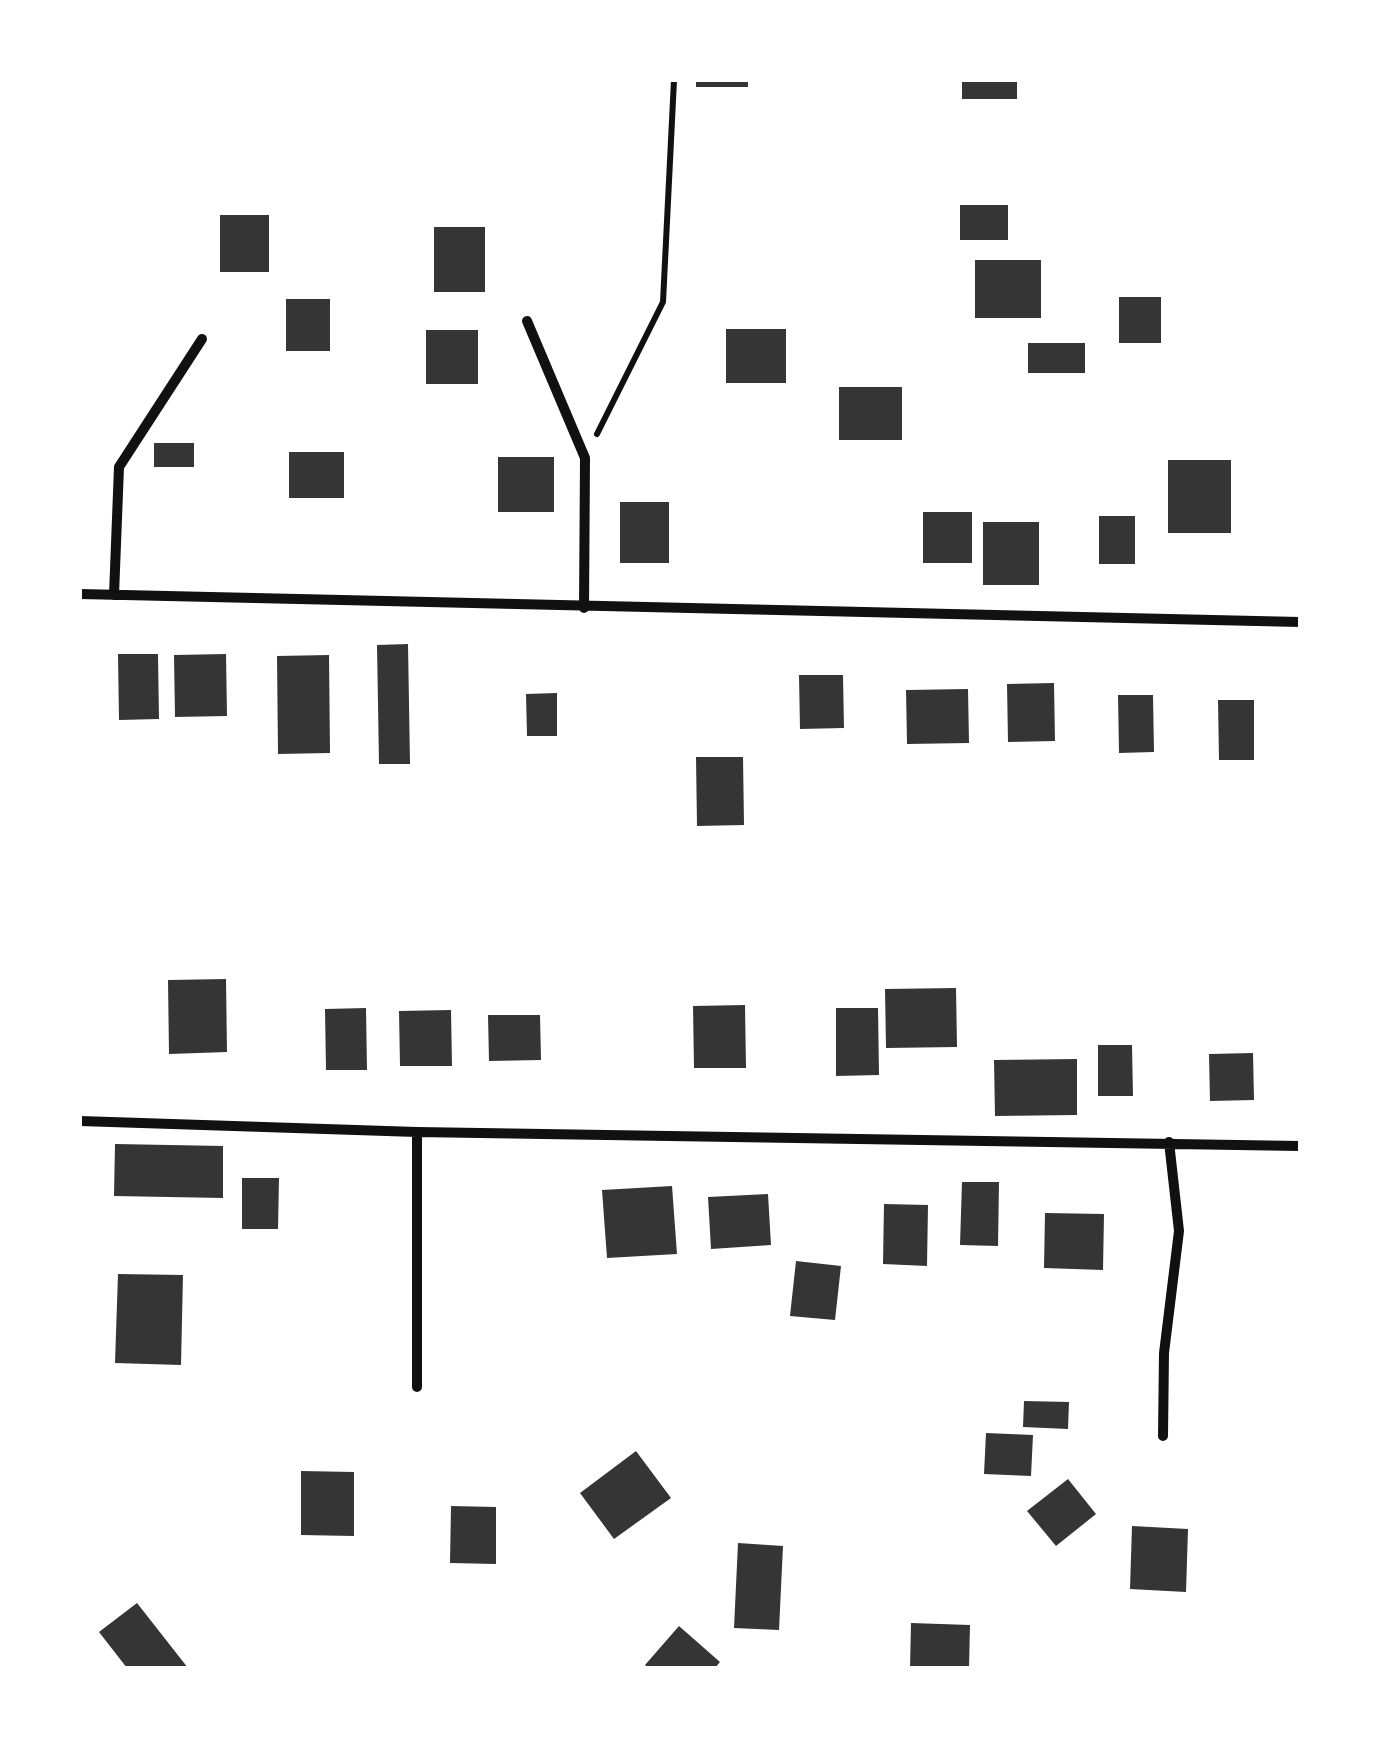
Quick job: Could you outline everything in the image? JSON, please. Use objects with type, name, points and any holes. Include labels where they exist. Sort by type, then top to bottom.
[{"type":"street","points":[[528,321],[585,458],[584,608]]},
{"type":"street","points":[[114,595],[119,466],[202,339]]},
{"type":"street","points":[[80,594],[1300,622]]},
{"type":"street","points":[[80,1121],[417,1132],[1300,1146]]},
{"type":"street","points":[[417,1132],[417,1387]]},
{"type":"street","points":[[1163,1436],[1164,1353],[1179,1231],[1169,1142]]},
{"type":"path","points":[[585,458],[663,302],[674,80]]},
{"type":"building","points":[[696,80],[748,80],[748,87],[696,87]]},
{"type":"building","points":[[962,80],[1017,80],[1017,99],[962,99]]},
{"type":"building","points":[[960,205],[1008,205],[1008,240],[960,240]]},
{"type":"building","points":[[220,215],[269,215],[269,272],[220,272]]},
{"type":"building","points":[[434,227],[485,227],[485,292],[434,292]]},
{"type":"building","points":[[975,260],[1041,260],[1041,318],[975,318]]},
{"type":"building","points":[[1119,297],[1161,297],[1161,343],[1119,343]]},
{"type":"building","points":[[286,299],[330,299],[330,351],[286,351]]},
{"type":"building","points":[[726,329],[786,329],[786,383],[726,383]]},
{"type":"building","points":[[426,330],[478,330],[478,384],[426,384]]},
{"type":"building","points":[[1028,343],[1085,343],[1085,373],[1028,373]]},
{"type":"building","points":[[839,387],[902,387],[902,440],[839,440]]},
{"type":"building","points":[[154,443],[194,443],[194,467],[154,467]]},
{"type":"building","points":[[289,452],[344,452],[344,498],[289,498]]},
{"type":"building","points":[[498,457],[554,457],[554,512],[498,512]]},
{"type":"building","points":[[1168,460],[1231,460],[1231,533],[1168,533]]},
{"type":"building","points":[[620,502],[669,502],[669,563],[620,563]]},
{"type":"building","points":[[923,512],[972,512],[972,563],[923,563]]},
{"type":"building","points":[[1099,516],[1135,516],[1135,564],[1099,564]]},
{"type":"building","points":[[983,522],[1039,522],[1039,585],[983,585]]},
{"type":"building","points":[[408,644],[410,764],[379,764],[377,645]]},
{"type":"building","points":[[118,654],[158,654],[159,719],[119,720]]},
{"type":"building","points":[[226,654],[227,716],[175,717],[174,655]]},
{"type":"building","points":[[329,655],[330,753],[278,754],[277,656]]},
{"type":"building","points":[[799,675],[843,675],[844,728],[800,729]]},
{"type":"building","points":[[1054,683],[1055,741],[1008,742],[1007,684]]},
{"type":"building","points":[[968,689],[969,743],[907,744],[906,690]]},
{"type":"building","points":[[557,693],[557,736],[527,736],[526,694]]},
{"type":"building","points":[[1118,695],[1153,695],[1154,752],[1119,753]]},
{"type":"building","points":[[1218,700],[1254,700],[1254,760],[1219,760]]},
{"type":"building","points":[[696,757],[743,757],[744,825],[697,826]]},
{"type":"building","points":[[226,979],[227,1052],[169,1054],[168,980]]},
{"type":"building","points":[[956,988],[957,1047],[886,1048],[885,989]]},
{"type":"building","points":[[745,1005],[746,1068],[694,1068],[693,1006]]},
{"type":"building","points":[[366,1008],[367,1070],[326,1070],[325,1009]]},
{"type":"building","points":[[836,1008],[878,1008],[879,1075],[836,1076]]},
{"type":"building","points":[[451,1010],[452,1066],[400,1066],[399,1011]]},
{"type":"building","points":[[488,1015],[540,1015],[541,1060],[489,1061]]},
{"type":"building","points":[[1098,1045],[1132,1045],[1133,1096],[1098,1096]]},
{"type":"building","points":[[1253,1053],[1254,1100],[1210,1101],[1209,1054]]},
{"type":"building","points":[[1077,1059],[1077,1115],[995,1116],[994,1060]]},
{"type":"building","points":[[115,1144],[223,1146],[223,1198],[114,1196]]},
{"type":"building","points":[[242,1178],[279,1178],[278,1229],[242,1229]]},
{"type":"building","points":[[962,1182],[999,1182],[998,1246],[960,1245]]},
{"type":"building","points":[[672,1186],[677,1254],[607,1258],[602,1190]]},
{"type":"building","points":[[768,1194],[771,1245],[711,1249],[708,1197]]},
{"type":"building","points":[[884,1204],[928,1205],[927,1266],[883,1264]]},
{"type":"building","points":[[1045,1213],[1104,1214],[1103,1270],[1044,1268]]},
{"type":"building","points":[[796,1261],[841,1266],[835,1320],[790,1316]]},
{"type":"building","points":[[118,1274],[183,1275],[181,1365],[115,1363]]},
{"type":"building","points":[[1024,1401],[1069,1402],[1068,1429],[1023,1427]]},
{"type":"building","points":[[986,1433],[1033,1435],[1031,1476],[984,1474]]},
{"type":"building","points":[[636,1451],[671,1498],[614,1539],[580,1493]]},
{"type":"building","points":[[301,1471],[354,1472],[354,1536],[301,1535]]},
{"type":"building","points":[[1068,1479],[1096,1514],[1056,1546],[1027,1511]]},
{"type":"building","points":[[451,1506],[496,1507],[496,1564],[450,1563]]},
{"type":"building","points":[[1132,1526],[1188,1529],[1186,1592],[1130,1589]]},
{"type":"building","points":[[738,1543],[783,1546],[779,1630],[734,1628]]},
{"type":"building","points":[[137,1603],[188,1668],[127,1668],[99,1632]]},
{"type":"building","points":[[911,1623],[970,1625],[969,1668],[910,1668]]},
{"type":"building","points":[[679,1626],[720,1662],[715,1668],[645,1665]]}]
